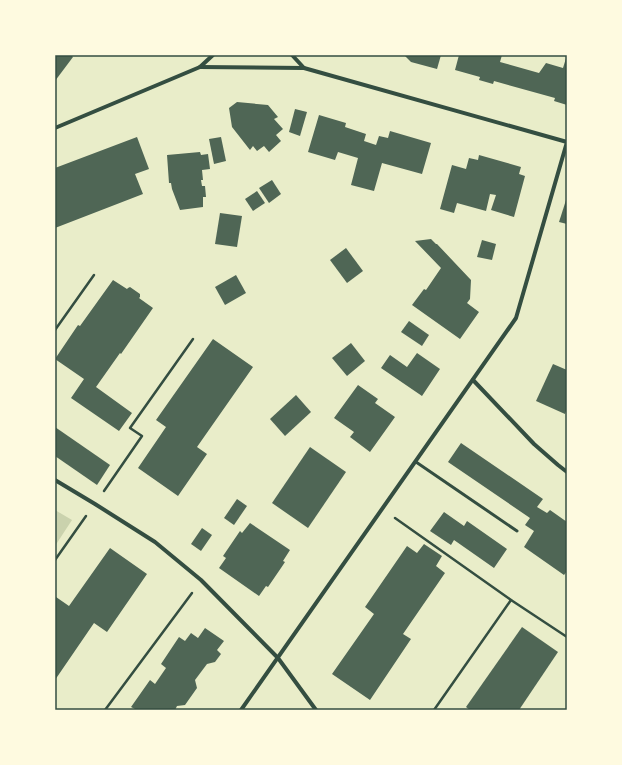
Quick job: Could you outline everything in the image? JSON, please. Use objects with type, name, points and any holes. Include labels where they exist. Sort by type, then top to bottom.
[{"type":"street","points":[[55,128],[200,67],[213,55]]},
{"type":"street","points":[[292,55],[304,68]]},
{"type":"street","points":[[200,67],[304,68],[567,142],[516,318],[241,710]]},
{"type":"street","points":[[473,380],[534,444],[567,472]]},
{"type":"street","points":[[55,480],[155,542],[201,580],[278,658],[316,710]]},
{"type":"lane","points":[[416,462],[517,531]]},
{"type":"path","points":[[55,330],[94,275]]},
{"type":"path","points":[[55,560],[142,436],[130,428],[193,339]]},
{"type":"path","points":[[382,510],[567,637]]},
{"type":"path","points":[[105,710],[201,580]]},
{"type":"path","points":[[434,710],[511,600]]},
{"type":"green space","points":[[55,510],[72,520],[55,546]]},
{"type":"building","points":[[55,55],[71,55],[73,57],[55,81]]},
{"type":"building","points":[[404,55],[441,55],[437,69],[411,62]]},
{"type":"building","points":[[459,55],[502,55],[500,62],[539,73],[546,63],[563,68],[567,55],[567,105],[554,101],[555,98],[494,81],[493,84],[479,80],[480,77],[455,70]]},
{"type":"building","points":[[237,102],[268,105],[278,117],[274,119],[283,129],[276,135],[281,141],[269,152],[264,146],[257,151],[253,146],[250,150],[232,127],[229,108]]},
{"type":"building","points":[[295,109],[307,112],[300,136],[289,132]]},
{"type":"building","points":[[319,115],[346,123],[345,127],[366,134],[364,141],[376,145],[379,136],[388,138],[390,131],[431,143],[422,174],[382,163],[374,191],[351,185],[358,158],[338,152],[335,160],[308,152]]},
{"type":"building","points":[[137,137],[149,169],[135,174],[143,194],[55,228],[55,168]]},
{"type":"building","points":[[221,137],[226,161],[214,164],[209,139]]},
{"type":"building","points":[[200,152],[201,155],[208,154],[210,169],[202,170],[203,180],[201,180],[202,186],[205,186],[206,197],[203,197],[203,207],[180,210],[171,183],[169,183],[167,155]]},
{"type":"building","points":[[479,155],[521,167],[519,174],[525,176],[514,217],[491,210],[496,195],[490,194],[486,211],[457,203],[454,213],[440,209],[452,165],[466,169],[469,158],[478,160]]},
{"type":"building","points":[[272,180],[281,194],[269,203],[259,188]]},
{"type":"building","points":[[257,191],[265,203],[253,211],[245,199]]},
{"type":"building","points":[[567,197],[567,224],[559,222]]},
{"type":"building","points":[[220,213],[242,216],[237,247],[215,244]]},
{"type":"building","points":[[431,239],[471,280],[470,299],[467,303],[479,312],[460,339],[412,305],[424,289],[426,290],[441,268],[415,241]]},
{"type":"building","points":[[482,240],[496,244],[492,260],[477,257]]},
{"type":"building","points":[[346,248],[363,271],[347,283],[330,260]]},
{"type":"building","points":[[236,275],[246,293],[225,305],[215,287]]},
{"type":"building","points":[[113,280],[127,289],[130,287],[140,294],[139,298],[153,308],[96,387],[132,413],[119,431],[71,398],[84,379],[55,359],[78,325],[80,326]]},
{"type":"building","points":[[409,321],[429,335],[422,346],[401,332]]},
{"type":"building","points":[[213,339],[253,367],[197,447],[207,454],[178,496],[138,468],[166,427],[156,420]]},
{"type":"building","points":[[351,343],[365,361],[347,376],[332,358]]},
{"type":"building","points":[[417,353],[440,369],[422,396],[381,368],[390,355],[407,367]]},
{"type":"building","points":[[553,364],[567,370],[567,408],[565,414],[536,401]]},
{"type":"building","points":[[358,385],[378,399],[375,403],[395,417],[370,452],[350,437],[354,432],[334,418]]},
{"type":"building","points":[[296,395],[311,412],[285,436],[270,419]]},
{"type":"building","points":[[55,427],[110,465],[97,485],[55,456]]},
{"type":"building","points":[[461,443],[543,499],[537,507],[547,513],[550,510],[567,522],[567,571],[564,575],[524,547],[534,531],[525,525],[530,518],[448,462]]},
{"type":"building","points":[[310,447],[346,472],[308,528],[272,503]]},
{"type":"building","points":[[237,499],[247,506],[234,525],[224,518]]},
{"type":"building","points":[[444,512],[464,526],[467,521],[507,549],[494,568],[454,540],[451,545],[430,531]]},
{"type":"building","points":[[250,523],[290,550],[283,561],[285,562],[281,568],[268,587],[266,586],[259,596],[219,568],[226,558],[223,556],[240,531],[242,533]]},
{"type":"building","points":[[202,528],[212,535],[201,551],[191,544]]},
{"type":"building","points":[[424,544],[442,556],[436,566],[445,573],[403,634],[411,639],[370,700],[332,674],[374,614],[365,607],[407,546],[417,553]]},
{"type":"building","points":[[110,548],[147,574],[107,632],[94,623],[55,680],[55,599],[56,597],[69,606]]},
{"type":"building","points":[[522,627],[558,652],[519,710],[470,710],[466,707]]},
{"type":"building","points":[[205,628],[224,641],[217,650],[221,654],[215,662],[207,664],[195,680],[197,688],[185,705],[177,706],[175,710],[137,710],[131,707],[150,680],[155,684],[166,668],[161,664],[179,637],[185,641],[191,633],[198,638]]}]
